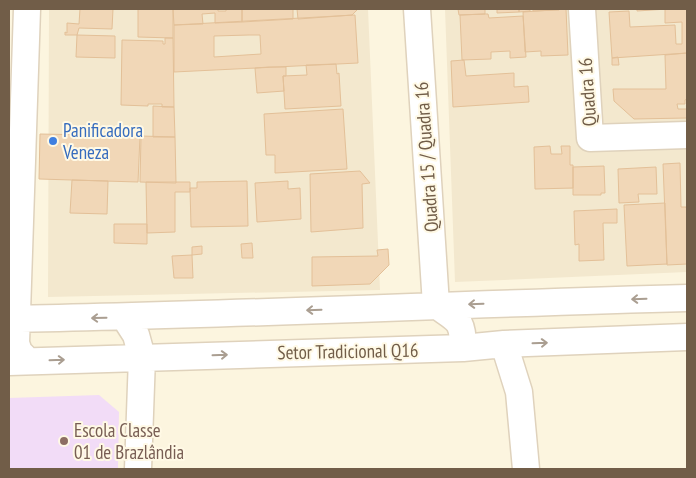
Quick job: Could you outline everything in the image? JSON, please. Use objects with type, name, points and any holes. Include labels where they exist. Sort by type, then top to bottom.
[{"type":"street","points":[[18,361],[19,352],[13,319],[27,9]]},
{"type":"street","name":"Quadra 15 / Quadra 16","points":[[416,9],[436,305]]},
{"type":"street","name":"Quadra 16","points":[[582,9],[590,138],[687,135]]},
{"type":"street","points":[[13,319],[125,318],[436,305],[687,298]]},
{"type":"street","points":[[436,305],[460,323],[463,334],[463,348]]},
{"type":"street","points":[[125,318],[136,335],[142,357],[138,469]]},
{"type":"street","name":"Setor Tradicional Q16","points":[[18,361],[463,348],[504,344],[687,337]]},
{"type":"street","points":[[504,344],[519,392],[526,469]]},
{"type":"shaded area","points":[[49,9],[368,9],[380,290],[48,297]]},
{"type":"shaded area","points":[[445,9],[687,9],[687,272],[455,282]]},
{"type":"shaded area","name":"Escola Classe 01 de Brazlândia","points":[[99,395],[119,412],[118,469],[9,469],[9,398]]},
{"type":"building","points":[[80,9],[113,9],[112,29],[79,28],[77,35],[65,35],[65,32],[67,33],[67,23],[79,24]]},
{"type":"building","points":[[138,9],[173,9],[173,38],[138,37]]},
{"type":"building","points":[[173,9],[218,9],[218,11],[226,11],[226,9],[242,9],[242,22],[215,23],[215,13],[202,14],[203,24],[174,25]]},
{"type":"building","points":[[242,9],[293,9],[293,19],[242,22]]},
{"type":"building","points":[[297,9],[358,9],[352,15],[298,19]]},
{"type":"building","points":[[458,9],[485,9],[485,14],[459,15]]},
{"type":"building","points":[[497,9],[519,9],[519,12],[497,13]]},
{"type":"building","points":[[519,9],[530,9],[530,11],[519,12]]},
{"type":"building","points":[[533,9],[559,9],[559,10],[533,11]]},
{"type":"building","points":[[566,9],[568,55],[541,56],[541,51],[525,52],[523,12]]},
{"type":"building","points":[[637,9],[667,9],[637,11]]},
{"type":"building","points":[[665,9],[687,9],[687,53],[612,58],[609,12],[629,11],[630,27],[675,25],[676,44],[682,44],[682,22],[665,23]]},
{"type":"building","points":[[488,14],[489,18],[523,16],[526,57],[510,58],[510,51],[491,52],[491,59],[462,60],[460,15]]},
{"type":"building","points":[[355,15],[358,63],[174,72],[174,25]],"holes":[[[260,35],[261,54],[214,57],[214,36]]]},
{"type":"building","points":[[77,35],[115,36],[115,58],[76,57]]},
{"type":"building","points":[[165,38],[173,38],[174,107],[162,107],[162,104],[148,104],[148,106],[121,105],[122,40],[163,41],[163,44],[165,44]]},
{"type":"building","points":[[687,53],[687,99],[685,104],[677,104],[678,109],[687,109],[687,118],[634,119],[614,101],[613,89],[666,89],[665,55]]},
{"type":"building","points":[[618,57],[619,65],[612,65],[612,58]]},
{"type":"building","points":[[464,60],[466,76],[514,73],[514,87],[528,86],[529,102],[453,107],[451,61]]},
{"type":"building","points":[[336,64],[337,74],[339,73],[341,106],[285,109],[283,76],[307,75],[306,65]]},
{"type":"building","points":[[286,67],[286,76],[283,76],[284,91],[257,93],[255,68]]},
{"type":"building","points":[[153,106],[174,107],[175,137],[153,137]]},
{"type":"building","points":[[343,109],[347,169],[275,173],[275,155],[266,155],[264,114]]},
{"type":"building","points":[[40,134],[140,136],[138,182],[39,179]]},
{"type":"building","points":[[141,136],[175,137],[176,183],[140,182]]},
{"type":"building","points":[[550,146],[551,154],[562,154],[561,146],[570,146],[570,165],[573,165],[573,188],[535,189],[534,147]]},
{"type":"building","points":[[680,163],[681,207],[686,207],[687,210],[687,264],[667,265],[663,164]]},
{"type":"building","points":[[604,166],[605,193],[601,193],[601,195],[573,195],[573,167]]},
{"type":"building","points":[[656,167],[657,194],[638,194],[639,202],[619,203],[618,169]]},
{"type":"building","points":[[360,171],[370,183],[362,184],[363,228],[311,232],[310,174]]},
{"type":"building","points":[[72,180],[108,181],[107,214],[70,213]]},
{"type":"building","points":[[247,181],[248,226],[191,227],[190,188],[197,188],[197,182]]},
{"type":"building","points":[[288,181],[288,189],[300,188],[301,219],[257,222],[255,183]]},
{"type":"building","points":[[146,182],[190,182],[190,192],[175,192],[175,232],[147,233]]},
{"type":"building","points":[[665,203],[667,264],[627,266],[624,205]]},
{"type":"building","points":[[617,209],[617,223],[603,223],[604,260],[579,261],[579,244],[575,245],[574,211]]},
{"type":"building","points":[[114,224],[147,224],[147,244],[114,243]]},
{"type":"building","points":[[252,243],[253,258],[242,258],[241,244]]},
{"type":"building","points":[[202,246],[202,254],[192,255],[192,247]]},
{"type":"building","points":[[388,249],[389,265],[370,284],[312,286],[312,257],[378,256],[377,250]]},
{"type":"building","points":[[192,255],[193,278],[174,278],[172,256]]},
{"type":"place","name":"Panificadora Veneza","points":[[53,141]]},
{"type":"place","name":"Escola Classe 01 de Brazlândia","points":[[64,441]]}]
